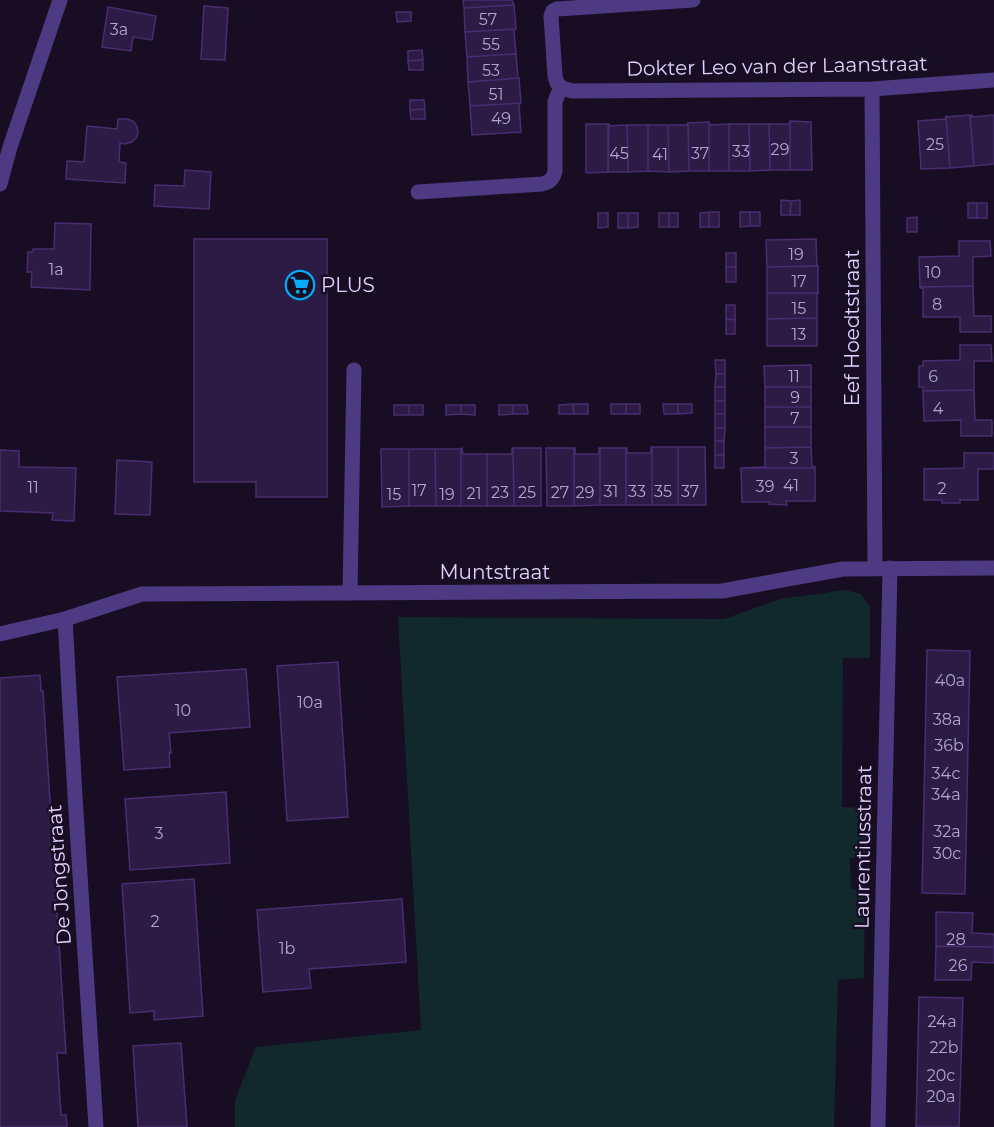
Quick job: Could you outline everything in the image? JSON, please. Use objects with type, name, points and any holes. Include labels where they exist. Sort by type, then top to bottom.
[{"type":"street","points":[[0,184],[10,147],[60,0]]},
{"type":"street","points":[[418,192],[542,184],[554,177],[555,102],[562,88],[555,76],[551,16],[553,11],[579,4],[693,0]]},
{"type":"street","name":"Dokter Leo van der Laanstraat","points":[[562,88],[572,91],[872,88],[994,80]]},
{"type":"street","name":"Eef Hoedtstraat","points":[[872,88],[882,568]]},
{"type":"street","points":[[350,593],[354,370]]},
{"type":"street","name":"Laurentiusstraat","points":[[878,1127],[882,568]]},
{"type":"street","name":"Muntstraat","points":[[0,634],[65,619],[141,594],[722,591],[843,569],[994,568]]},
{"type":"street","name":"De Jongstraat","points":[[65,619],[96,1127]]},
{"type":"green space","points":[[845,590],[861,594],[870,607],[870,658],[843,658],[842,807],[868,808],[866,858],[850,858],[851,889],[865,890],[864,978],[838,980],[834,1127],[235,1127],[235,1100],[256,1047],[421,1030],[398,617],[724,619],[780,599]]},
{"type":"building","points":[[463,0],[512,0],[514,5],[464,8]]},
{"type":"building","points":[[514,5],[516,29],[465,32],[464,8]]},
{"type":"building","points":[[204,6],[228,8],[225,60],[201,59]]},
{"type":"building","points":[[108,7],[156,16],[152,40],[133,37],[131,51],[102,47]]},
{"type":"building","points":[[396,12],[411,12],[411,21],[397,22]]},
{"type":"building","points":[[516,29],[514,30],[516,54],[467,57],[465,32]]},
{"type":"building","points":[[422,50],[423,60],[408,61],[408,51]]},
{"type":"building","points":[[516,54],[519,78],[468,82],[467,57]]},
{"type":"building","points":[[423,60],[423,70],[409,70],[408,61]]},
{"type":"building","points":[[519,78],[521,103],[470,106],[468,82]]},
{"type":"building","points":[[410,100],[424,100],[425,109],[410,110]]},
{"type":"building","points":[[521,103],[519,104],[521,132],[472,135],[470,106]]},
{"type":"building","points":[[425,109],[425,119],[411,119],[410,110]]},
{"type":"building","points":[[970,115],[974,166],[950,168],[946,117]]},
{"type":"building","points":[[970,115],[972,117],[994,115],[994,164],[974,166]]},
{"type":"building","points":[[946,117],[950,168],[921,169],[918,121],[945,119]]},
{"type":"building","points":[[118,119],[133,121],[138,133],[132,142],[120,143],[119,162],[126,163],[125,183],[66,179],[67,161],[84,162],[87,126],[117,129]]},
{"type":"building","points":[[790,121],[790,170],[770,170],[769,124],[789,124]]},
{"type":"building","points":[[790,121],[811,122],[812,170],[790,170]]},
{"type":"building","points":[[709,122],[709,171],[689,171],[688,123]]},
{"type":"building","points":[[709,122],[710,125],[729,124],[729,171],[709,171]]},
{"type":"building","points":[[688,123],[689,171],[669,172],[668,125],[687,125]]},
{"type":"building","points":[[586,124],[609,124],[608,172],[586,173]]},
{"type":"building","points":[[729,124],[749,124],[750,171],[729,171]]},
{"type":"building","points":[[749,124],[769,124],[770,170],[750,171]]},
{"type":"building","points":[[627,125],[628,172],[608,172],[608,126]]},
{"type":"building","points":[[627,125],[648,125],[648,171],[628,172]]},
{"type":"building","points":[[648,125],[668,125],[669,172],[648,171]]},
{"type":"building","points":[[185,170],[211,172],[209,209],[154,206],[155,185],[184,186]]},
{"type":"building","points":[[781,200],[791,201],[790,215],[781,215]]},
{"type":"building","points":[[800,200],[800,215],[790,215],[791,201]]},
{"type":"building","points":[[968,203],[977,203],[977,218],[968,218]]},
{"type":"building","points":[[977,203],[987,203],[987,218],[977,218]]},
{"type":"building","points":[[709,212],[719,212],[719,227],[709,227]]},
{"type":"building","points":[[709,212],[709,227],[700,227],[700,213]]},
{"type":"building","points":[[740,212],[750,212],[750,226],[740,227]]},
{"type":"building","points":[[750,212],[760,212],[760,226],[750,226]]},
{"type":"building","points":[[598,213],[608,213],[608,227],[598,228]]},
{"type":"building","points":[[618,213],[628,213],[628,228],[618,228]]},
{"type":"building","points":[[628,213],[638,213],[638,227],[628,228]]},
{"type":"building","points":[[659,213],[669,213],[669,227],[659,227]]},
{"type":"building","points":[[669,213],[678,213],[678,227],[669,227]]},
{"type":"building","points":[[917,217],[917,232],[907,232],[907,218]]},
{"type":"building","points":[[55,223],[91,224],[90,290],[31,287],[32,272],[27,272],[28,252],[32,252],[33,249],[54,249]]},
{"type":"building","points":[[194,239],[327,239],[327,497],[256,497],[256,482],[194,482]]},
{"type":"building","points":[[816,239],[818,266],[767,267],[766,240]]},
{"type":"building","points":[[959,241],[990,241],[991,256],[973,257],[973,286],[920,287],[919,257],[959,256]]},
{"type":"building","points":[[726,253],[736,253],[736,267],[726,267]]},
{"type":"building","points":[[818,266],[818,293],[767,293],[767,267]]},
{"type":"building","points":[[726,267],[736,267],[736,282],[726,282]]},
{"type":"building","points":[[973,286],[974,316],[991,316],[991,332],[960,332],[960,317],[923,317],[923,288],[920,287]]},
{"type":"building","points":[[767,293],[818,293],[817,318],[767,319]]},
{"type":"building","points":[[726,305],[735,305],[735,320],[726,319]]},
{"type":"building","points":[[817,318],[817,346],[767,346],[767,319]]},
{"type":"building","points":[[726,319],[735,320],[735,334],[726,334]]},
{"type":"building","points":[[960,345],[991,345],[992,361],[974,361],[974,390],[923,391],[923,387],[919,387],[919,366],[923,366],[923,361],[960,360]]},
{"type":"building","points":[[715,360],[725,360],[725,374],[716,374]]},
{"type":"building","points":[[811,365],[811,387],[765,387],[764,366]]},
{"type":"building","points":[[716,374],[725,374],[725,387],[715,387]]},
{"type":"building","points":[[715,387],[725,387],[725,401],[715,401]]},
{"type":"building","points":[[765,387],[811,387],[811,407],[765,407]]},
{"type":"building","points":[[974,390],[975,420],[992,420],[992,436],[961,436],[961,420],[924,421],[923,391]]},
{"type":"building","points":[[715,401],[725,401],[725,414],[715,414]]},
{"type":"building","points":[[573,404],[588,404],[588,414],[574,414]]},
{"type":"building","points":[[573,404],[574,414],[559,414],[559,405]]},
{"type":"building","points":[[611,404],[626,404],[626,414],[611,414]]},
{"type":"building","points":[[626,404],[640,404],[640,414],[626,414]]},
{"type":"building","points":[[663,404],[678,404],[678,414],[664,414]]},
{"type":"building","points":[[678,404],[692,404],[692,413],[678,414]]},
{"type":"building","points":[[394,405],[409,405],[409,415],[394,415]]},
{"type":"building","points":[[409,405],[423,405],[423,415],[409,415]]},
{"type":"building","points":[[446,405],[461,405],[461,414],[446,415]]},
{"type":"building","points":[[461,405],[475,405],[475,415],[461,414]]},
{"type":"building","points":[[499,405],[513,405],[513,414],[499,415]]},
{"type":"building","points":[[513,405],[527,405],[528,414],[513,414]]},
{"type":"building","points":[[765,407],[811,407],[811,427],[765,427]]},
{"type":"building","points":[[715,414],[725,414],[725,428],[715,428]]},
{"type":"building","points":[[765,427],[811,427],[811,447],[765,448]]},
{"type":"building","points":[[715,428],[725,428],[724,441],[715,441]]},
{"type":"building","points":[[715,441],[724,441],[724,455],[715,455]]},
{"type":"building","points":[[651,447],[652,505],[626,505],[626,448],[627,453],[651,453]]},
{"type":"building","points":[[652,447],[678,447],[678,505],[652,505]]},
{"type":"building","points":[[678,447],[705,447],[706,505],[678,505]]},
{"type":"building","points":[[811,447],[812,466],[815,468],[741,468],[765,467],[765,448]]},
{"type":"building","points":[[462,448],[463,454],[487,454],[487,506],[461,506]]},
{"type":"building","points":[[512,448],[514,506],[487,506],[487,454],[512,454]]},
{"type":"building","points":[[513,448],[541,448],[541,506],[514,506]]},
{"type":"building","points":[[546,448],[574,448],[574,506],[547,506]]},
{"type":"building","points":[[574,448],[575,454],[599,454],[600,448],[600,505],[574,506]]},
{"type":"building","points":[[600,448],[626,448],[626,505],[600,505]]},
{"type":"building","points":[[381,449],[409,449],[409,506],[382,507]]},
{"type":"building","points":[[409,449],[435,449],[436,506],[409,506]]},
{"type":"building","points":[[435,449],[461,449],[461,506],[436,506]]},
{"type":"building","points":[[0,450],[19,451],[19,467],[76,468],[74,521],[52,520],[53,513],[0,511]]},
{"type":"building","points":[[964,453],[994,453],[994,469],[978,469],[978,500],[942,503],[942,500],[924,500],[924,469],[964,468]]},
{"type":"building","points":[[715,455],[724,455],[724,468],[715,468]]},
{"type":"building","points":[[117,460],[152,462],[150,515],[115,514]]},
{"type":"building","points":[[741,468],[815,468],[815,501],[786,501],[787,505],[769,504],[770,502],[742,502]]},
{"type":"building","points":[[927,650],[970,651],[965,894],[922,893]]},
{"type":"building","points":[[338,662],[348,817],[287,821],[277,666]]},
{"type":"building","points":[[246,669],[250,727],[169,733],[170,767],[124,770],[117,677]]},
{"type":"building","points":[[40,675],[41,691],[43,691],[66,1053],[57,1053],[61,1115],[66,1115],[67,1127],[0,1127],[0,678]]},
{"type":"building","points":[[226,792],[230,863],[130,870],[125,799]]},
{"type":"building","points":[[194,879],[203,1016],[154,1020],[154,1011],[130,1013],[122,884]]},
{"type":"building","points":[[402,899],[406,962],[309,969],[311,988],[263,992],[257,910]]},
{"type":"building","points":[[936,912],[973,913],[972,933],[994,934],[994,947],[936,946]]},
{"type":"building","points":[[936,946],[994,947],[994,963],[972,962],[971,980],[935,980]]},
{"type":"building","points":[[919,997],[963,998],[959,1127],[916,1127]]},
{"type":"building","points":[[181,1043],[187,1127],[138,1127],[133,1046]]},
{"type":"place","name":"PLUS","points":[[300,285]]}]
